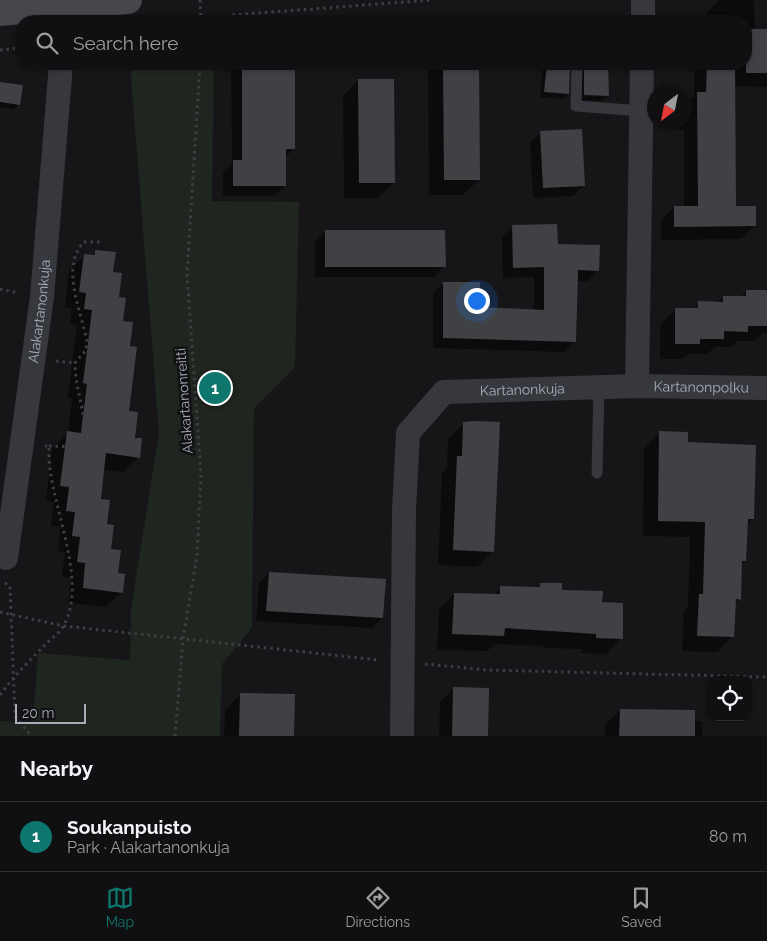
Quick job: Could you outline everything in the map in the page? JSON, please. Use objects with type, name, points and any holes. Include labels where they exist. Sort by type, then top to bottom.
[{"type":"street","points":[[0,12],[64,9],[128,0]]},
{"type":"street","points":[[643,0],[643,15]]},
{"type":"street","name":"Alakartanonkuja","points":[[3,569],[46,263],[61,70]]},
{"type":"street","points":[[637,386],[642,70]]},
{"type":"street","name":"Kartanonkuja","points":[[402,736],[404,510],[408,432],[444,392],[637,386]]},
{"type":"street","name":"Kartanonpolku","points":[[637,386],[767,388]]},
{"type":"lane","points":[[577,70],[576,106],[642,111]]},
{"type":"lane","points":[[597,473],[599,387]]},
{"type":"path","points":[[200,0],[201,15]]},
{"type":"path","points":[[232,15],[432,0]]},
{"type":"path","points":[[0,50],[15,49]]},
{"type":"path","name":"Alakartanonreitti","points":[[175,736],[183,639],[197,556],[201,475],[187,274],[200,70]]},
{"type":"path","points":[[22,443],[78,447],[84,444],[87,426],[75,379],[75,363],[86,350],[87,341],[72,268],[76,250],[84,242],[101,242]]},
{"type":"path","points":[[0,695],[14,676],[64,626],[73,592],[60,511],[48,466],[50,446]]},
{"type":"path","points":[[3,569],[10,586],[15,716],[31,736]]},
{"type":"path","points":[[0,612],[11,615]]},
{"type":"shaded area","points":[[130,70],[214,70],[212,201],[299,202],[295,367],[254,408],[252,628],[222,664],[220,736],[0,736],[0,721],[82,725],[33,721],[38,653],[130,660],[131,609],[159,433]]},
{"type":"building","points":[[752,29],[767,29],[767,73],[746,73],[746,70],[752,70]]},
{"type":"building","points":[[242,70],[295,70],[295,149],[286,149],[286,186],[233,186],[233,160],[242,160]]},
{"type":"building","points":[[443,70],[479,70],[480,180],[444,180]]},
{"type":"building","points":[[546,70],[570,70],[569,94],[544,92]]},
{"type":"building","points":[[584,70],[608,70],[609,96],[584,95]]},
{"type":"building","points":[[707,70],[735,70],[736,206],[756,206],[756,226],[674,227],[674,206],[698,206],[697,92],[706,92]]},
{"type":"building","points":[[358,79],[394,79],[395,183],[359,183]]},
{"type":"building","points":[[0,82],[23,85],[20,105],[0,102]]},
{"type":"building","points":[[582,129],[585,186],[543,188],[540,131]]},
{"type":"building","points":[[557,224],[558,244],[600,245],[599,271],[578,270],[576,342],[443,338],[443,282],[480,282],[480,307],[544,310],[544,267],[513,268],[512,225]]},
{"type":"building","points":[[325,230],[445,230],[446,267],[325,267]]},
{"type":"building","points":[[95,250],[116,252],[113,272],[122,273],[119,297],[126,298],[123,321],[133,322],[130,346],[137,347],[129,411],[138,412],[135,438],[142,438],[140,458],[106,453],[101,499],[110,500],[107,524],[114,525],[111,549],[121,550],[118,573],[125,574],[123,593],[83,588],[85,563],[77,562],[80,537],[72,536],[75,512],[66,511],[69,487],[60,486],[67,431],[81,433],[87,384],[83,383],[92,310],[84,309],[86,293],[79,292],[84,254],[95,255]]},
{"type":"building","points":[[746,290],[767,290],[767,326],[748,326],[748,332],[724,331],[724,339],[700,339],[700,344],[675,344],[675,308],[698,308],[698,301],[723,302],[723,296],[746,296]]},
{"type":"building","points":[[463,422],[500,422],[494,552],[453,550],[457,456],[462,456]]},
{"type":"building","points":[[659,431],[688,432],[688,442],[756,445],[754,519],[748,519],[746,561],[742,561],[741,600],[736,599],[734,637],[697,636],[699,594],[703,594],[705,522],[658,521]]},
{"type":"building","points":[[269,572],[386,579],[383,618],[266,611]]},
{"type":"building","points":[[540,583],[562,583],[562,590],[603,591],[602,602],[623,603],[623,639],[596,638],[596,634],[505,628],[504,636],[452,634],[454,593],[500,594],[500,586],[540,587]]},
{"type":"building","points":[[453,687],[489,688],[488,736],[452,736]]},
{"type":"building","points":[[240,693],[295,694],[294,736],[239,736]]},
{"type":"building","points":[[620,709],[695,710],[695,736],[619,736]]},
{"type":"place","name":"Soukanpuisto","points":[[215,388]]}]
